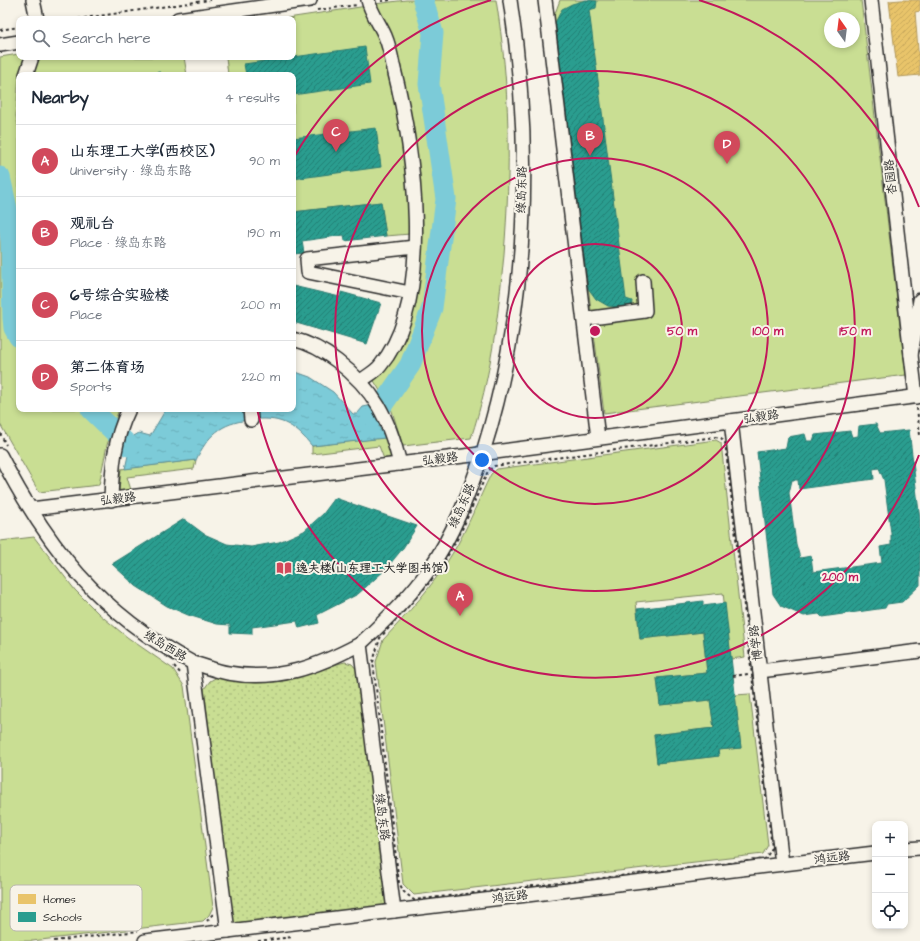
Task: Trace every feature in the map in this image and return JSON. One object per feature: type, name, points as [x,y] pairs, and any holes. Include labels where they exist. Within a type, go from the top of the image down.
[{"type":"street","points":[[33,0],[36,16]]},
{"type":"street","name":"绿岛东路","points":[[394,911],[360,644],[391,615],[428,571],[454,527],[475,477],[506,368],[515,316],[523,185],[522,119],[510,0]]},
{"type":"street","points":[[544,0],[598,438]]},
{"type":"street","name":"杏园路","points":[[871,0],[911,355],[918,403]]},
{"type":"street","points":[[361,381],[380,367],[394,344],[405,317],[410,293],[415,247],[414,194],[401,102],[385,36],[369,2]]},
{"type":"street","points":[[207,16],[313,5]]},
{"type":"street","points":[[0,45],[16,42]]},
{"type":"street","points":[[27,72],[31,60]]},
{"type":"street","points":[[410,293],[308,272],[307,259],[415,247]]},
{"type":"street","points":[[584,319],[645,311],[643,281]]},
{"type":"street","points":[[911,355],[920,300]]},
{"type":"street","points":[[296,340],[313,346],[361,381],[375,398],[385,416],[400,464]]},
{"type":"street","name":"弘毅路","points":[[31,510],[482,454],[731,421],[918,403]]},
{"type":"street","points":[[111,500],[115,450],[120,429],[128,412]]},
{"type":"street","name":"博学路","points":[[731,421],[756,672],[782,864]]},
{"type":"street","name":"绿岛西路","points":[[3,450],[31,510],[58,550],[88,585],[124,619],[158,644],[193,663],[228,931]]},
{"type":"street","points":[[193,663],[235,674],[256,676],[281,674],[308,669],[360,644]]},
{"type":"street","points":[[756,672],[920,651]]},
{"type":"street","points":[[908,849],[920,848]]},
{"type":"street","name":"鸿远路","points":[[143,936],[228,931],[872,853]]},
{"type":"path","points":[[99,16],[210,0]]},
{"type":"path","points":[[313,5],[392,0]]},
{"type":"path","points":[[0,30],[16,28]]},
{"type":"path","points":[[910,411],[918,403]]},
{"type":"path","points":[[918,403],[920,435]]},
{"type":"path","points":[[0,433],[3,450]]},
{"type":"path","points":[[715,437],[721,438],[725,442],[756,672],[772,848],[765,859],[414,900],[404,892],[399,883],[373,662],[376,647],[380,638],[437,574],[459,536],[488,471],[494,466],[715,437]]},
{"type":"path","points":[[172,665],[184,677]]},
{"type":"path","points":[[733,676],[756,672]]},
{"type":"path","points":[[204,924],[211,918],[213,913]]},
{"type":"path","points":[[54,941],[143,936]]},
{"type":"green space","points":[[406,0],[496,0],[501,32],[507,95],[508,190],[504,254],[493,347],[484,393],[471,438],[403,446],[392,411],[373,379],[399,341],[418,207],[375,4]]},
{"type":"green space","points":[[560,0],[861,0],[906,375],[604,413],[554,16]]},
{"type":"green space","points":[[367,6],[387,57],[408,170],[410,234],[386,236],[381,202],[296,212],[296,72],[228,72],[226,60],[296,60],[296,17]]},
{"type":"green space","points":[[16,54],[16,60],[27,60],[22,72],[16,72],[16,412],[118,412],[107,445],[99,485],[39,492],[0,424],[0,57]]},
{"type":"green space","points":[[35,60],[184,60],[186,72],[31,72]]},
{"type":"green space","points":[[389,437],[394,458],[384,459],[379,446],[312,454],[312,446]]},
{"type":"green space","points":[[716,440],[721,443],[745,657],[731,659],[723,593],[636,602],[640,639],[703,632],[707,673],[657,678],[660,705],[710,700],[714,728],[654,735],[657,763],[719,756],[718,750],[741,748],[735,695],[750,694],[768,845],[763,854],[414,895],[403,884],[376,662],[383,640],[411,609],[445,566],[468,524],[491,474],[497,469]]},
{"type":"green space","points":[[196,460],[194,469],[127,477],[131,490],[119,491],[121,469]]},
{"type":"green space","points":[[34,537],[75,590],[99,614],[127,637],[173,669],[184,686],[213,907],[209,915],[203,921],[142,928],[142,885],[10,885],[10,931],[118,931],[32,941],[0,941],[0,541]]},
{"type":"green space","points":[[345,662],[352,664],[358,671],[386,905],[233,924],[204,689],[210,681],[217,677],[255,683],[281,681],[306,675]]},
{"type":"water","points":[[296,372],[310,377],[333,392],[353,414],[357,414],[363,407],[368,406],[385,438],[312,446],[298,432],[285,423],[269,419],[249,420],[231,424],[216,432],[205,444],[196,460],[125,469],[132,437],[139,433],[150,436],[164,412],[296,412]]},
{"type":"building: Homes","points":[[920,0],[920,11],[915,12],[920,75],[898,77],[889,1]]},
{"type":"building: Schools","points":[[586,0],[597,1],[596,8],[589,10],[626,299],[632,301],[631,310],[624,311],[620,307],[608,306],[596,299],[588,288],[555,23],[562,9]]},
{"type":"building: Schools","points":[[365,47],[370,84],[296,95],[296,72],[245,72],[244,64],[272,60],[296,60],[296,57]]},
{"type":"building: Schools","points":[[376,128],[381,167],[296,179],[296,138]]},
{"type":"building: Schools","points":[[381,202],[386,236],[345,241],[344,235],[302,241],[304,253],[296,254],[296,212]]},
{"type":"building: Schools","points":[[296,287],[340,297],[341,292],[381,303],[367,344],[296,323]]},
{"type":"building: Schools","points":[[876,424],[880,433],[909,430],[920,520],[920,585],[902,602],[887,604],[885,608],[822,617],[819,614],[804,616],[781,606],[773,594],[757,452],[786,448],[788,437],[805,434],[807,441],[813,441],[815,435],[850,431],[852,437],[858,436],[859,426]],"holes":[[[879,468],[884,480],[891,533],[891,545],[880,547],[882,563],[813,572],[811,556],[800,558],[796,544],[789,493],[792,480],[798,480],[799,489],[874,479],[873,469]]]},
{"type":"building: Schools","points":[[335,498],[417,526],[403,548],[385,570],[358,594],[317,615],[319,623],[299,628],[297,621],[252,627],[252,634],[230,633],[230,625],[217,624],[188,615],[167,606],[136,586],[112,564],[184,519],[204,534],[227,544],[251,547],[279,542],[304,531],[323,514]]},
{"type":"building: Schools","points":[[703,601],[703,606],[725,603],[741,748],[718,750],[719,756],[657,763],[654,735],[714,728],[710,700],[660,705],[657,678],[707,673],[703,632],[640,639],[637,609]]},
{"type":"waterway","points":[[374,417],[410,365],[432,308],[446,199],[429,84],[433,33],[423,0]]},
{"type":"waterway","points":[[0,177],[8,213],[11,242],[13,318],[16,332]]},
{"type":"waterway","points":[[94,412],[129,446]]},
{"type":"place","name":"6号综合实验楼","points":[[336,152]]},
{"type":"place","name":"观礼台","points":[[590,156]]},
{"type":"place","name":"第二体育场","points":[[727,164]]},
{"type":"place","name":"逸夫楼(山东理工大学图书馆)","points":[[284,568]]},
{"type":"place","name":"山东理工大学(西校区)","points":[[460,616]]}]
